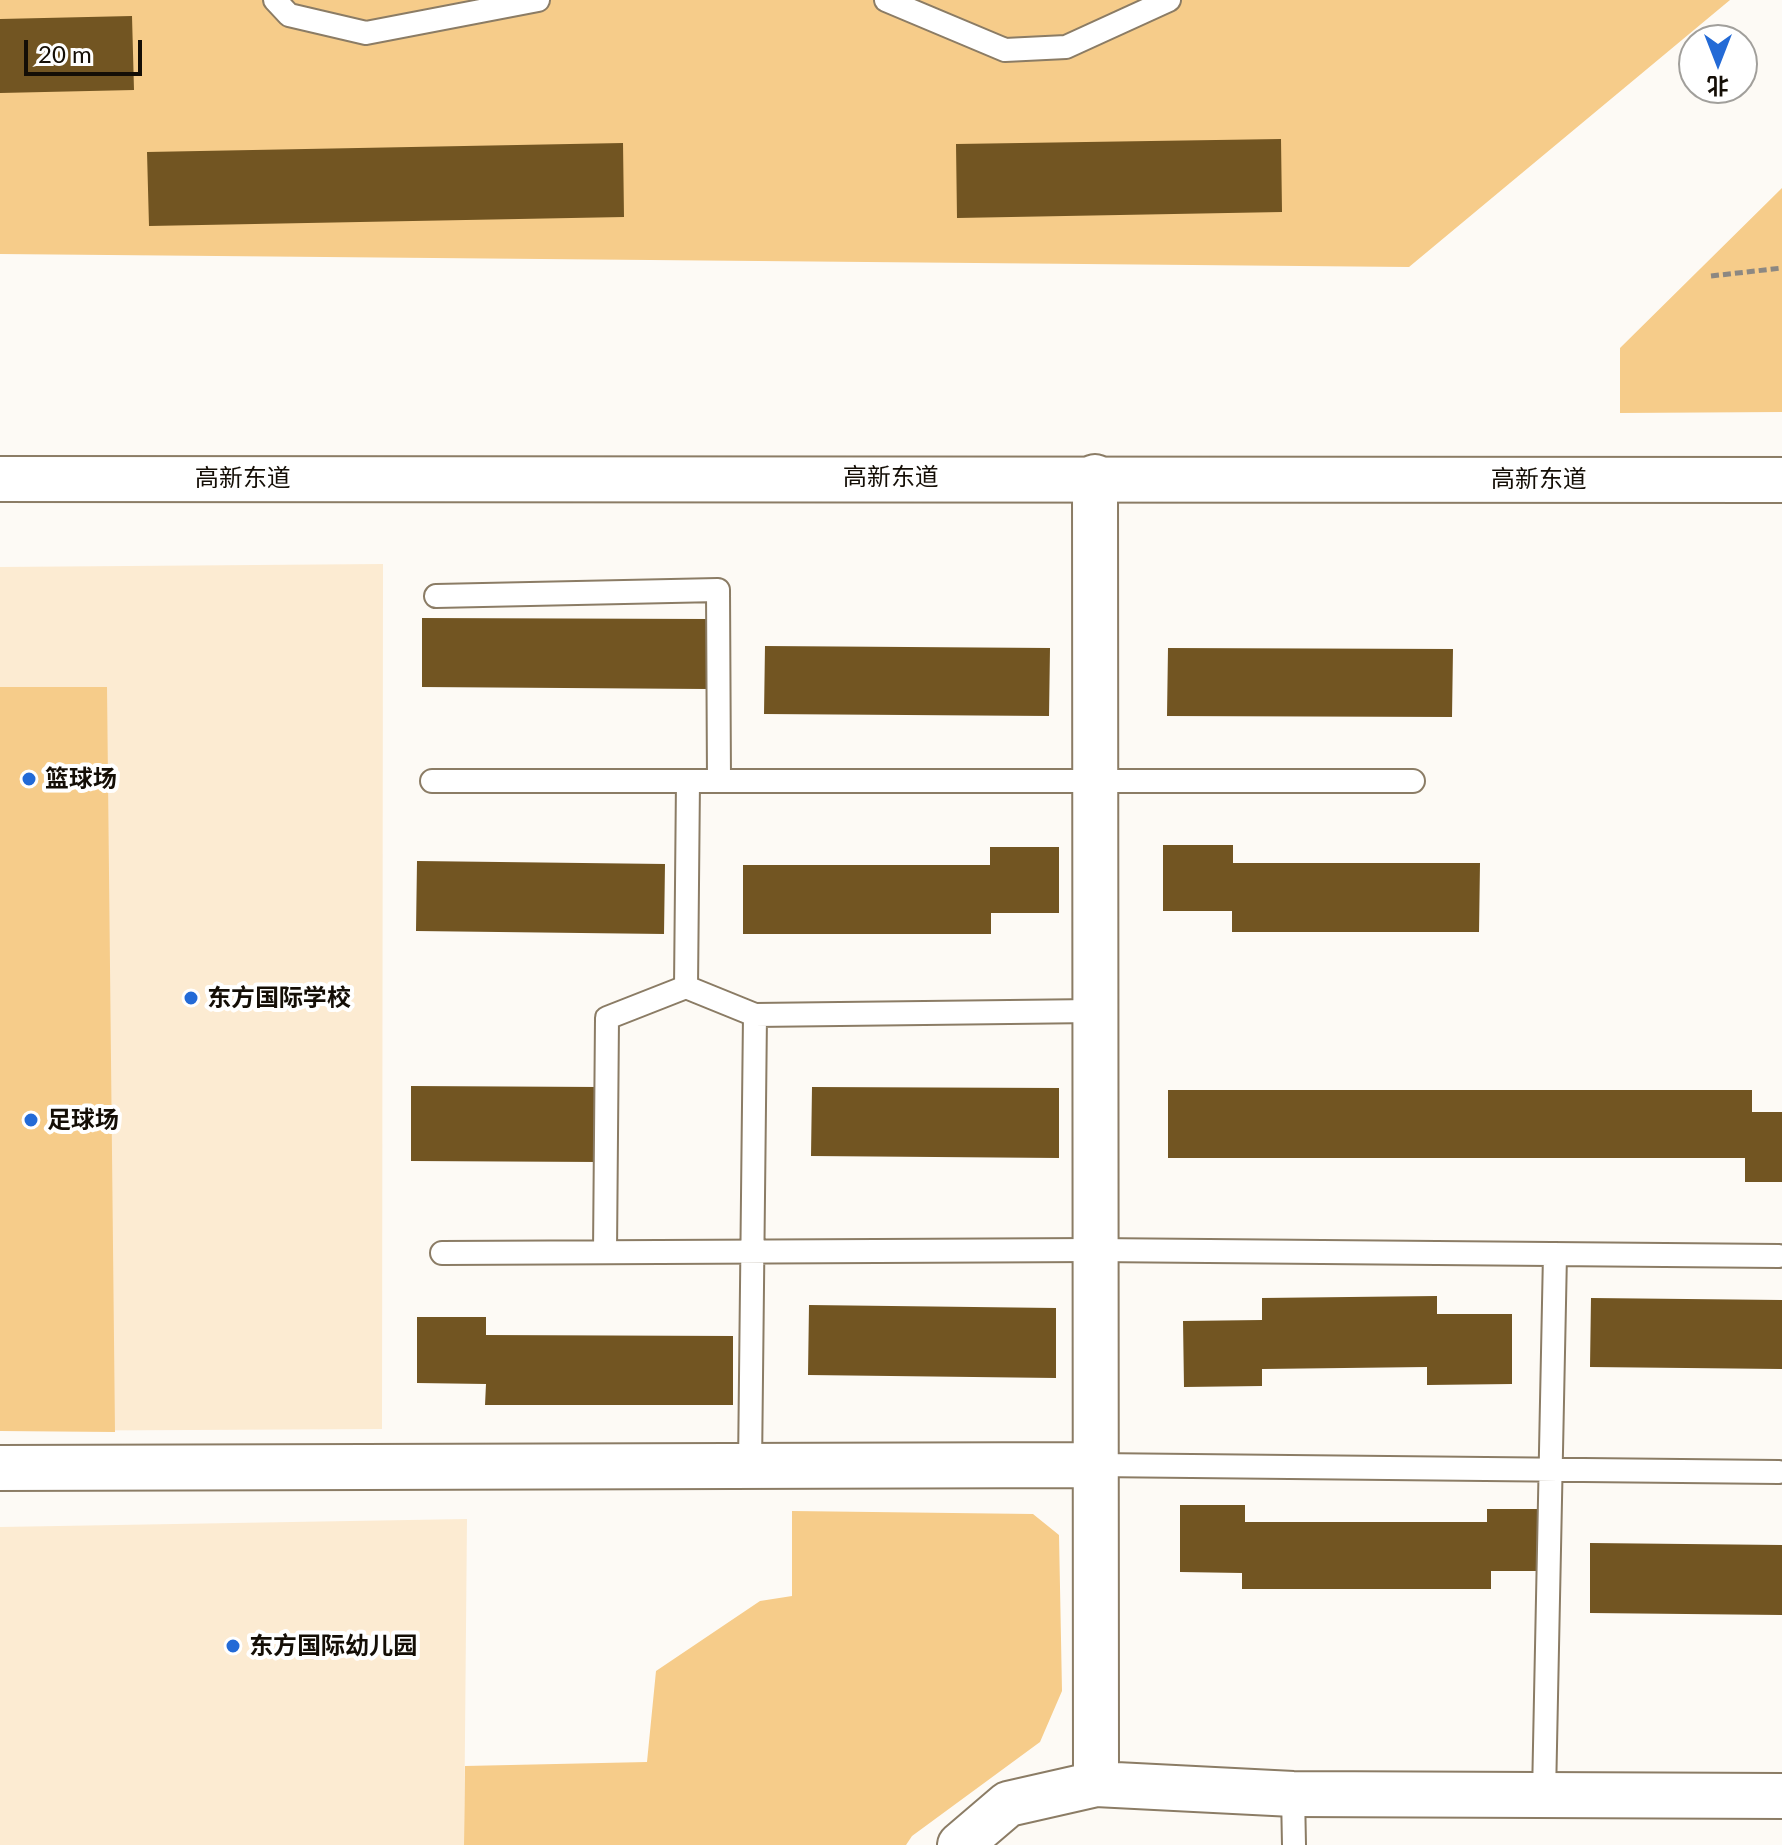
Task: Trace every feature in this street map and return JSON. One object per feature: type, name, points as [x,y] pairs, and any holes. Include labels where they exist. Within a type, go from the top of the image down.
[{"type":"street","name":"高新东道","points":[[0,479],[1095,477],[1782,480]]},
{"type":"street","points":[[1095,477],[1096,1784]]},
{"type":"street","points":[[0,1468],[1094,1465]]},
{"type":"street","points":[[960,1845],[1008,1804],[1096,1784],[1293,1794],[1782,1796]]},
{"type":"lane","points":[[275,0],[289,15],[366,33],[538,0]]},
{"type":"lane","points":[[886,0],[1005,50],[1066,47],[1169,0]]},
{"type":"lane","points":[[436,596],[718,590],[719,781]]},
{"type":"lane","points":[[432,781],[1413,781]]},
{"type":"lane","points":[[686,987],[688,781]]},
{"type":"lane","points":[[605,1252],[607,1018],[686,987],[755,1015],[1094,1011]]},
{"type":"lane","points":[[750,1467],[755,1015]]},
{"type":"lane","points":[[442,1253],[1094,1250],[1779,1256]]},
{"type":"lane","points":[[1544,1795],[1555,1254]]},
{"type":"lane","points":[[1094,1465],[1779,1472]]},
{"type":"lane","points":[[1293,1794],[1294,1845]]},
{"type":"path","points":[[1711,276],[1782,268]]},
{"type":"shaded area","points":[[0,0],[1730,0],[1701,24],[1678,24],[1678,43],[1409,267],[0,254]]},
{"type":"shaded area","points":[[1782,188],[1782,412],[1620,413],[1620,348]]},
{"type":"shaded area","name":"东方国际学校","points":[[383,564],[382,1429],[0,1431],[0,567]]},
{"type":"shaded area","points":[[0,687],[107,687],[115,1432],[0,1431]]},
{"type":"shaded area","points":[[792,1511],[1033,1514],[1059,1535],[1062,1691],[1040,1742],[912,1836],[906,1845],[464,1845],[465,1766],[647,1762],[656,1671],[760,1601],[792,1596]]},
{"type":"shaded area","name":"东方国际幼儿园","points":[[467,1519],[464,1845],[0,1845],[0,1527]]},
{"type":"building","points":[[132,16],[134,90],[0,93],[0,19]]},
{"type":"building","points":[[1281,139],[1282,212],[957,218],[956,144]]},
{"type":"building","points":[[623,143],[624,217],[149,226],[147,152]]},
{"type":"building","points":[[422,618],[707,619],[707,689],[422,687]]},
{"type":"building","points":[[765,646],[1050,648],[1049,716],[764,714]]},
{"type":"building","points":[[1168,648],[1453,649],[1452,717],[1167,716]]},
{"type":"building","points":[[1163,845],[1233,845],[1233,863],[1480,863],[1479,932],[1232,932],[1232,911],[1163,911]]},
{"type":"building","points":[[990,847],[1059,847],[1059,913],[991,913],[991,934],[743,934],[743,865],[990,865]]},
{"type":"building","points":[[417,861],[665,864],[664,934],[416,931]]},
{"type":"building","points":[[411,1086],[599,1087],[599,1162],[411,1161]]},
{"type":"building","points":[[812,1087],[1059,1088],[1059,1158],[811,1156]]},
{"type":"building","points":[[1168,1090],[1752,1090],[1752,1112],[1782,1112],[1782,1182],[1745,1182],[1745,1158],[1168,1158]]},
{"type":"building","points":[[1437,1296],[1437,1314],[1512,1314],[1512,1384],[1427,1385],[1427,1367],[1262,1369],[1262,1386],[1184,1387],[1183,1321],[1262,1320],[1262,1298]]},
{"type":"building","points":[[1591,1298],[1782,1300],[1782,1369],[1590,1367]]},
{"type":"building","points":[[809,1305],[1056,1308],[1056,1378],[808,1375]]},
{"type":"building","points":[[417,1317],[486,1317],[486,1335],[733,1336],[733,1405],[485,1405],[486,1384],[417,1383]]},
{"type":"building","points":[[1180,1505],[1245,1505],[1245,1522],[1487,1522],[1487,1509],[1548,1509],[1548,1571],[1491,1571],[1491,1589],[1242,1589],[1242,1573],[1180,1572]]},
{"type":"building","points":[[1590,1543],[1782,1545],[1782,1615],[1590,1613]]},
{"type":"place","name":"篮球场","points":[[29,779]]},
{"type":"place","name":"东方国际学校","points":[[191,998]]},
{"type":"place","name":"足球场","points":[[31,1120]]},
{"type":"place","name":"东方国际幼儿园","points":[[233,1646]]}]
